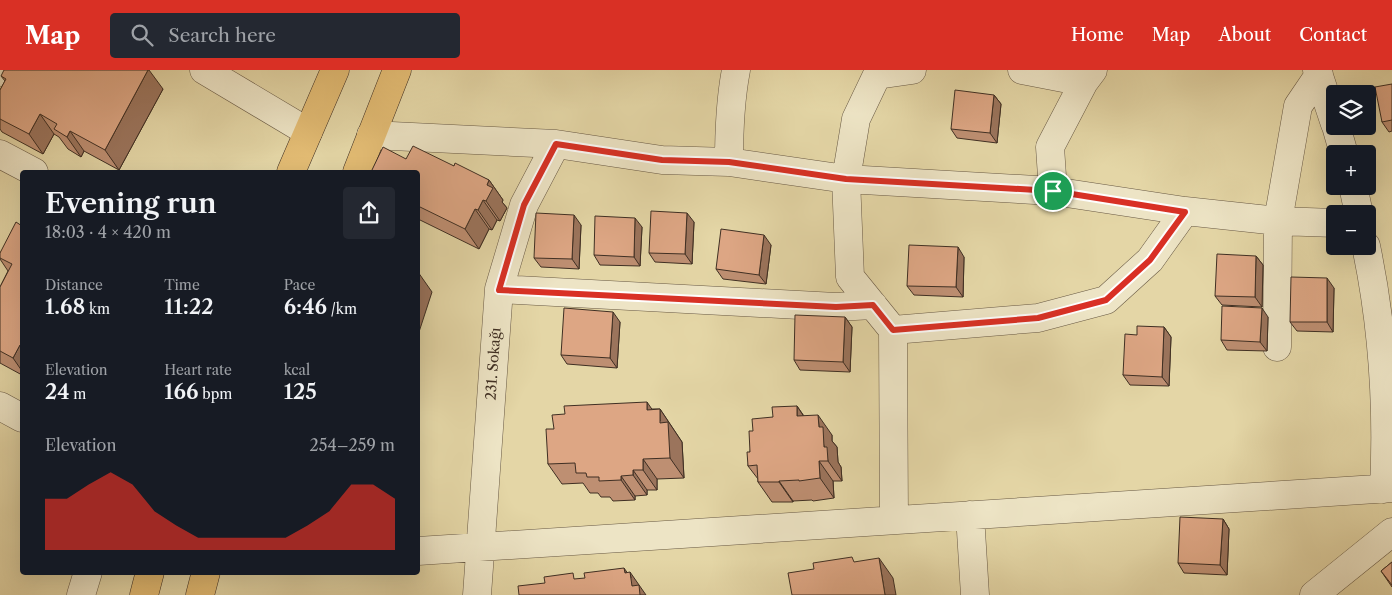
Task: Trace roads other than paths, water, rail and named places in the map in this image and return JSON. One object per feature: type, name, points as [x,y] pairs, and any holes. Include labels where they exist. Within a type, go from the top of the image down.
[{"type":"main road","points":[[292,170],[335,70]]},
{"type":"main road","points":[[358,170],[397,70]]},
{"type":"main road","points":[[144,595],[149,575]]},
{"type":"main road","points":[[200,595],[205,575]]},
{"type":"street","points":[[204,70],[308,132]]},
{"type":"street","points":[[729,162],[729,127],[736,70]]},
{"type":"street","points":[[894,520],[893,330],[850,277],[846,179],[856,119],[877,75],[912,70]]},
{"type":"street","points":[[1022,70],[1089,76],[1050,146],[1053,191]]},
{"type":"street","points":[[1318,72],[1326,97]]},
{"type":"street","points":[[1277,347],[1278,221],[1298,106],[1318,72]]},
{"type":"street","points":[[371,135],[556,144],[662,160],[729,162],[846,179],[1053,191],[1185,212],[1278,221],[1326,223]]},
{"type":"street","name":"231. Sokağı","points":[[477,595],[499,290],[524,205],[556,144]]},
{"type":"street","points":[[0,154],[30,170]]},
{"type":"street","points":[[893,330],[1038,318],[1106,300],[1150,260],[1185,212]]},
{"type":"street","points":[[420,551],[1388,488],[1383,354],[1367,255]]},
{"type":"street","points":[[499,290],[836,307],[873,305]]},
{"type":"street","points":[[0,406],[20,417]]},
{"type":"street","points":[[970,515],[975,595]]},
{"type":"street","points":[[1330,591],[1392,532]]},
{"type":"street","points":[[80,595],[87,575]]}]
